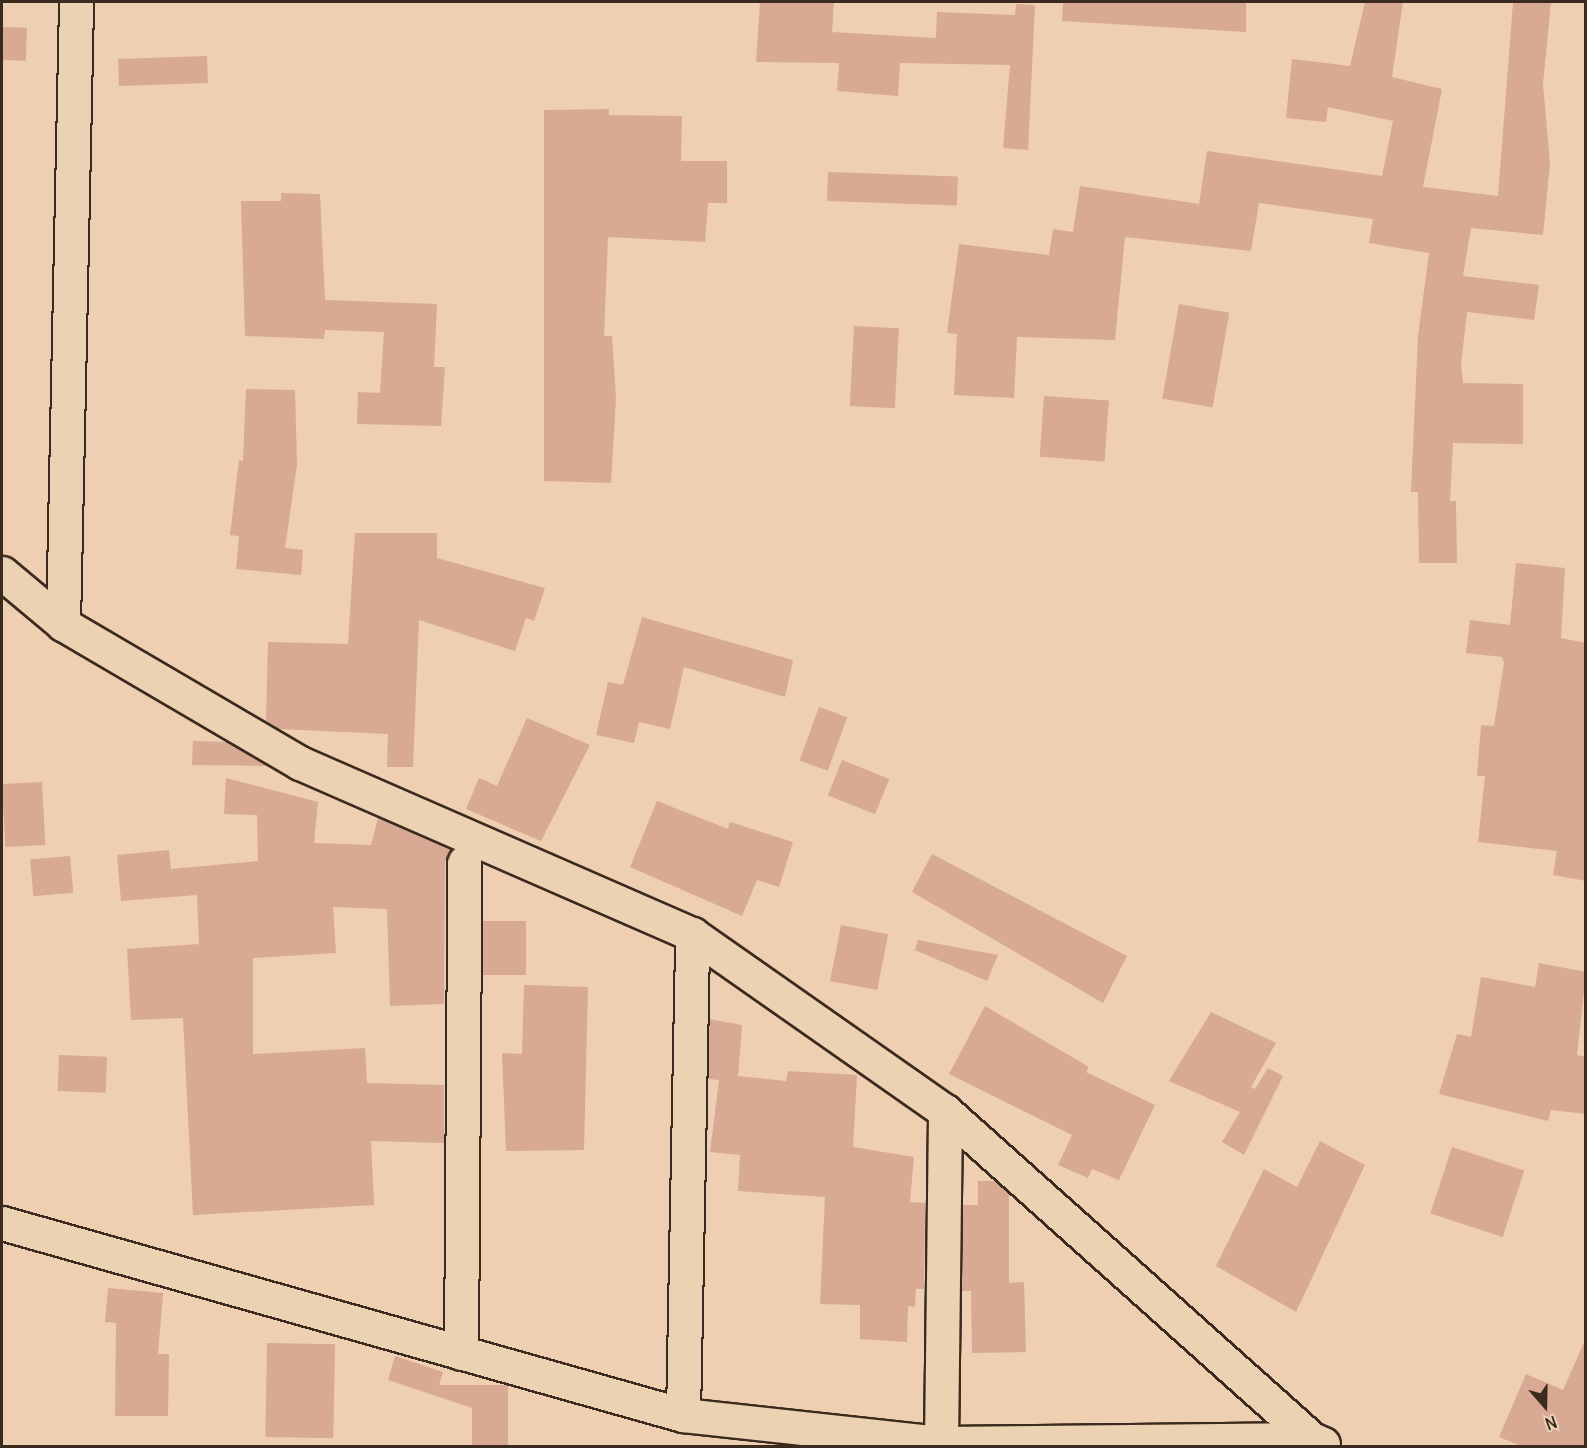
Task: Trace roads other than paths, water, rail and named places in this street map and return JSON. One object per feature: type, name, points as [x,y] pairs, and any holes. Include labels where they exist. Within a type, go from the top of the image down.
[{"type":"street","points":[[63,624],[76,2]]},
{"type":"street","points":[[2,573],[63,624],[300,763],[692,934],[945,1111],[1321,1443]]},
{"type":"street","points":[[461,1353],[464,862]]},
{"type":"street","points":[[684,1415],[692,934]]},
{"type":"street","points":[[941,1443],[945,1111]]},
{"type":"street","points":[[2,1223],[684,1415],[941,1443],[1321,1443]]}]
